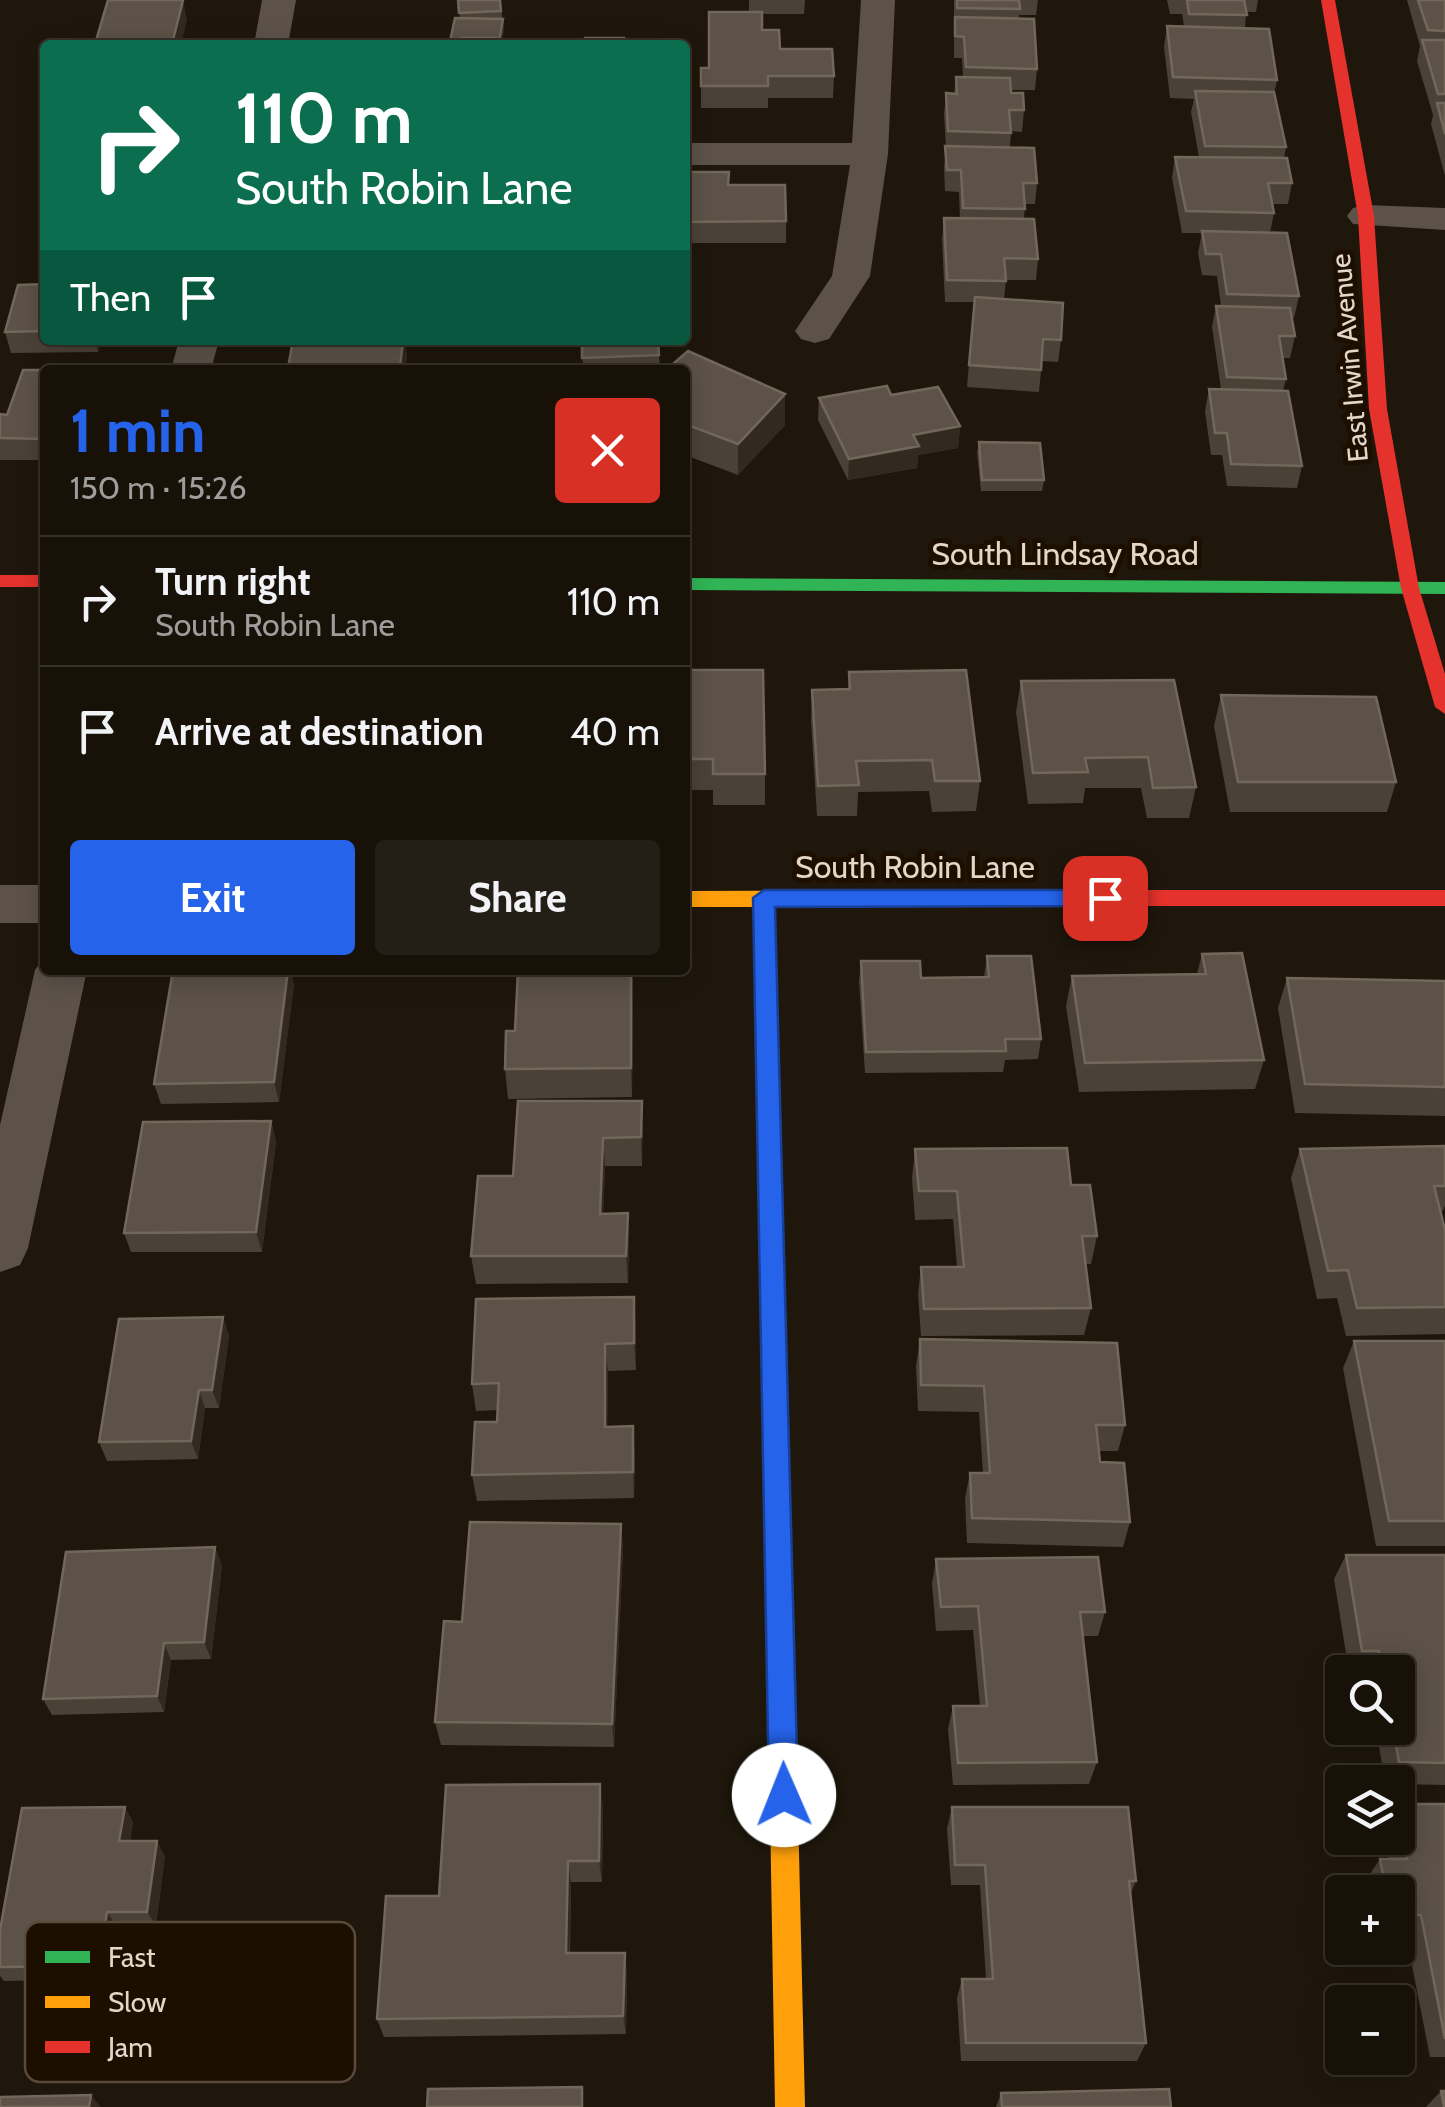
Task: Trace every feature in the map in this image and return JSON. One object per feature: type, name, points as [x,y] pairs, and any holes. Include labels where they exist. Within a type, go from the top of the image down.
[{"type":"street","points":[[272,40],[278,0]]},
{"type":"street","points":[[816,331],[851,276],[870,154],[878,0]]},
{"type":"street","name":"East Irwin Avenue","points":[[1328,0],[1366,216],[1378,410],[1410,588],[1445,707]]},
{"type":"street","points":[[690,154],[870,154]]},
{"type":"street","points":[[1366,216],[1445,219]]},
{"type":"street","points":[[0,581],[40,581]]},
{"type":"street","name":"South Lindsay Road","points":[[690,584],[1445,588]]},
{"type":"street","points":[[764,898],[790,2107]]},
{"type":"street","name":"South Robin Lane","points":[[690,899],[1445,898]]},
{"type":"street","points":[[0,904],[40,904]]},
{"type":"street","points":[[0,1248],[59,975]]},
{"type":"building","points":[[108,0],[183,0],[173,40],[96,40]]},
{"type":"building","points":[[458,0],[500,0],[501,11],[459,13]]},
{"type":"building","points":[[957,0],[1019,0],[1020,9],[957,8]]},
{"type":"building","points":[[1187,0],[1244,0],[1247,15],[1189,14]]},
{"type":"building","points":[[1418,0],[1445,0],[1445,31],[1428,30]]},
{"type":"building","points":[[709,12],[762,12],[762,30],[779,30],[780,49],[832,49],[834,76],[768,76],[768,86],[701,86],[701,68],[709,68]]},
{"type":"building","points":[[955,17],[1034,19],[1037,69],[966,67],[964,37],[955,36]]},
{"type":"building","points":[[455,18],[503,19],[499,40],[450,40]]},
{"type":"building","points":[[1167,26],[1269,29],[1277,80],[1173,77]]},
{"type":"building","points":[[461,38],[496,38],[496,40]]},
{"type":"building","points":[[585,38],[624,38],[624,40]]},
{"type":"building","points":[[1422,40],[1445,40],[1445,94],[1438,94]]},
{"type":"building","points":[[956,77],[1010,78],[1011,93],[1023,93],[1024,110],[1009,110],[1011,133],[948,131],[946,93],[957,94]]},
{"type":"building","points":[[1195,91],[1274,92],[1286,147],[1205,146]]},
{"type":"building","points":[[1437,103],[1445,103],[1445,134]]},
{"type":"building","points":[[945,146],[1034,148],[1037,183],[1023,183],[1025,209],[963,208],[961,170],[947,170]]},
{"type":"building","points":[[1175,157],[1287,158],[1292,183],[1268,183],[1274,213],[1186,211]]},
{"type":"building","points":[[690,172],[729,172],[728,185],[785,185],[786,221],[690,222]]},
{"type":"building","points":[[944,218],[1034,219],[1038,259],[1004,258],[1006,281],[947,280]]},
{"type":"building","points":[[1202,231],[1287,233],[1299,296],[1227,294],[1221,254],[1206,254]]},
{"type":"building","points":[[40,284],[40,331],[5,332],[18,285]]},
{"type":"building","points":[[975,297],[1063,303],[1061,340],[1043,339],[1041,370],[969,365]]},
{"type":"building","points":[[1216,306],[1290,308],[1295,336],[1279,336],[1286,379],[1227,377]]},
{"type":"building","points":[[292,345],[402,345],[400,365],[289,365]]},
{"type":"building","points":[[582,345],[658,345],[659,355],[582,358]]},
{"type":"building","points":[[688,351],[785,394],[738,444],[690,426],[690,365],[672,365]]},
{"type":"building","points":[[23,370],[40,370],[40,439],[0,438],[0,414],[7,415]]},
{"type":"building","points":[[887,386],[891,395],[938,387],[960,426],[913,435],[919,446],[849,459],[819,398]]},
{"type":"building","points":[[1209,389],[1288,391],[1302,466],[1231,464],[1227,433],[1215,433]]},
{"type":"building","points":[[979,442],[1040,443],[1044,480],[982,480]]},
{"type":"building","points":[[690,670],[763,670],[765,774],[713,774],[713,759],[690,759]]},
{"type":"building","points":[[966,670],[980,781],[935,781],[932,760],[856,761],[859,785],[818,786],[812,690],[850,689],[849,672]]},
{"type":"building","points":[[1174,680],[1196,787],[1153,788],[1148,757],[1085,758],[1088,772],[1033,773],[1021,681]]},
{"type":"building","points":[[1221,695],[1376,697],[1396,782],[1238,782]]},
{"type":"building","points":[[1242,953],[1264,1060],[1085,1063],[1072,976],[1206,974],[1202,954]]},
{"type":"building","points":[[987,956],[1031,956],[1041,1039],[1005,1039],[1006,1051],[866,1052],[861,961],[920,961],[921,978],[989,977]]},
{"type":"building","points":[[172,975],[287,975],[274,1082],[154,1084]]},
{"type":"building","points":[[518,975],[631,975],[631,1068],[505,1069],[506,1031],[515,1031]]},
{"type":"building","points":[[1287,978],[1445,981],[1445,1087],[1305,1084]]},
{"type":"building","points":[[518,1101],[642,1101],[641,1137],[603,1138],[600,1214],[628,1213],[626,1256],[471,1256],[478,1176],[513,1176]]},
{"type":"building","points":[[271,1121],[256,1232],[124,1233],[143,1122]]},
{"type":"building","points":[[1444,1146],[1445,1186],[1434,1186],[1445,1230],[1445,1307],[1357,1308],[1348,1270],[1328,1271],[1300,1149]]},
{"type":"building","points":[[1067,1148],[1071,1185],[1090,1185],[1097,1236],[1082,1236],[1091,1308],[924,1309],[921,1267],[964,1267],[957,1191],[919,1191],[915,1149]]},
{"type":"building","points":[[634,1297],[634,1343],[605,1344],[605,1427],[633,1426],[633,1472],[472,1475],[475,1422],[497,1422],[499,1383],[472,1384],[476,1299]]},
{"type":"building","points":[[223,1317],[212,1390],[199,1390],[191,1441],[99,1442],[119,1319]]},
{"type":"building","points":[[920,1339],[1117,1343],[1125,1425],[1096,1425],[1100,1462],[1124,1463],[1130,1522],[972,1518],[970,1473],[990,1473],[984,1386],[921,1385]]},
{"type":"building","points":[[1354,1341],[1445,1341],[1445,1521],[1389,1521]]},
{"type":"building","points":[[470,1522],[621,1524],[612,1724],[435,1722],[444,1621],[462,1622]]},
{"type":"building","points":[[215,1547],[204,1642],[164,1643],[157,1696],[43,1699],[66,1552]]},
{"type":"building","points":[[1346,1555],[1445,1555],[1445,1763],[1399,1762],[1396,1745],[1415,1745],[1415,1655],[1362,1651]]},
{"type":"building","points":[[1098,1557],[1105,1612],[1080,1612],[1097,1762],[958,1763],[953,1706],[987,1706],[978,1606],[941,1607],[936,1559]]},
{"type":"building","points":[[600,1784],[599,1861],[568,1861],[566,1953],[625,1953],[623,2016],[377,2019],[386,1896],[439,1896],[446,1785]]},
{"type":"building","points":[[1415,1804],[1445,1804],[1445,2039],[1421,1915],[1415,1915],[1415,1875],[1383,1875],[1380,1859],[1407,1859],[1406,1855],[1415,1855]]},
{"type":"building","points":[[125,1807],[119,1841],[157,1841],[147,1912],[107,1912],[106,1922],[25,1922],[25,1967],[0,1967],[0,1930],[22,1808]]},
{"type":"building","points":[[952,1807],[1128,1807],[1136,1881],[1129,1881],[1146,2043],[966,2043],[962,1979],[993,1979],[985,1865],[955,1865]]},
{"type":"building","points":[[582,2087],[582,2107],[427,2107],[428,2089]]},
{"type":"building","points":[[1169,2089],[1171,2107],[1002,2107],[1001,2093]]},
{"type":"building","points":[[91,2095],[89,2107],[0,2107],[0,2097]]},
{"type":"traffic: fast","points":[[690,584],[1445,588]]},
{"type":"traffic: fast","points":[[773,1304],[784,1810]]},
{"type":"traffic: slow","points":[[690,899],[1128,898]]},
{"type":"traffic: slow","points":[[764,899],[773,1304]]},
{"type":"traffic: slow","points":[[784,1810],[790,2107]]},
{"type":"traffic: jam","points":[[1328,0],[1366,216],[1378,409],[1410,588],[1445,707]]},
{"type":"traffic: jam","points":[[0,581],[40,581]]},
{"type":"traffic: jam","points":[[1128,898],[1445,898]]},
{"type":"route","points":[[784,1795],[764,898],[1105,898]]}]
